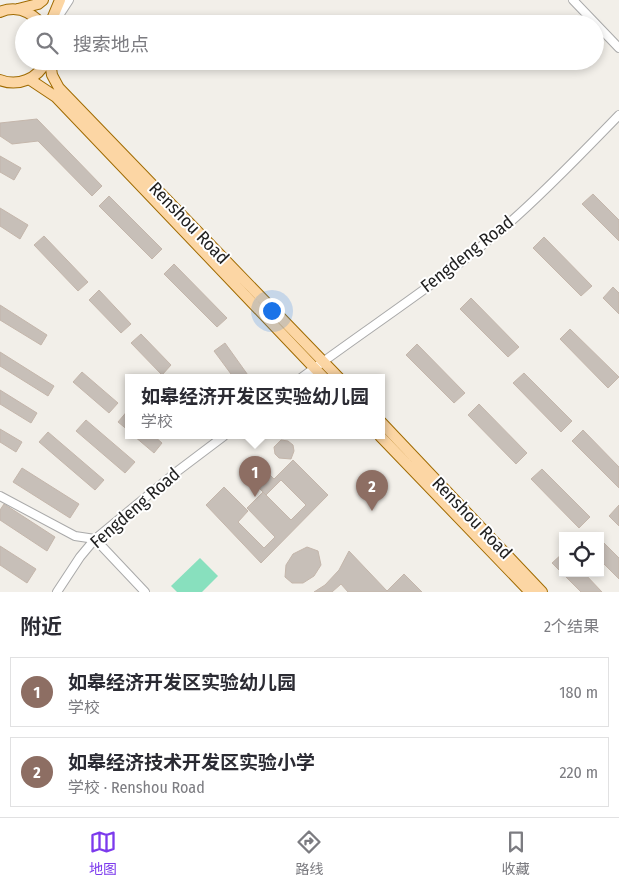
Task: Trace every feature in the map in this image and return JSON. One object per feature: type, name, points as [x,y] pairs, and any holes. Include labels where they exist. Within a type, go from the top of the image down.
[{"type":"main road","points":[[18,10],[38,4],[43,0]]},
{"type":"main road","points":[[55,15],[60,0]]},
{"type":"main road","points":[[1,10],[18,10],[32,15]]},
{"type":"main road","points":[[0,89],[29,79],[40,70]]},
{"type":"main road","name":"Renshou Road","points":[[51,70],[59,88],[335,374]]},
{"type":"main road","name":"Renshou Road","points":[[29,79],[56,97],[320,374]]},
{"type":"main road","points":[[0,80],[17,82]]},
{"type":"main road","name":"Renshou Road","points":[[385,426],[542,592]]},
{"type":"main road","name":"Renshou Road","points":[[383,439],[530,592]]},
{"type":"street","points":[[18,10],[32,0]]},
{"type":"street","points":[[58,15],[69,0]]},
{"type":"street","points":[[573,0],[587,15]]},
{"type":"street","points":[[604,32],[619,48]]},
{"type":"street","name":"Fengdeng Road","points":[[306,374],[435,280],[507,224],[537,197],[619,115]]},
{"type":"street","name":"Fengdeng Road","points":[[57,592],[80,557],[95,539],[175,473],[220,439]]},
{"type":"street","points":[[0,496],[75,536],[95,539],[145,592]]},
{"type":"green space","points":[[200,558],[218,576],[202,592],[177,592],[171,586]]},
{"type":"building","points":[[37,119],[102,186],[92,196],[38,141],[12,144],[0,136],[0,123]]},
{"type":"building","points":[[0,156],[21,168],[14,180],[0,172]]},
{"type":"building","points":[[593,194],[619,220],[619,241],[582,204]]},
{"type":"building","points":[[109,196],[162,249],[152,259],[99,206]]},
{"type":"building","points":[[0,208],[28,225],[20,239],[0,226]]},
{"type":"building","points":[[44,236],[88,282],[78,291],[34,245]]},
{"type":"building","points":[[544,237],[592,286],[581,296],[533,248]]},
{"type":"building","points":[[174,264],[227,318],[217,327],[164,274]]},
{"type":"building","points":[[613,287],[619,293],[619,314],[603,298]]},
{"type":"building","points":[[99,290],[131,324],[121,333],[89,300]]},
{"type":"building","points":[[471,298],[519,347],[508,357],[460,309]]},
{"type":"building","points":[[0,305],[47,335],[41,345],[0,320]]},
{"type":"building","points":[[570,329],[619,377],[608,388],[560,339]]},
{"type":"building","points":[[141,334],[171,365],[161,374],[131,343]]},
{"type":"building","points":[[225,343],[247,374],[231,374],[214,351]]},
{"type":"building","points":[[417,344],[465,393],[454,403],[406,355]]},
{"type":"building","points":[[0,352],[54,386],[48,396],[0,366]]},
{"type":"building","points":[[82,372],[118,403],[109,413],[73,382]]},
{"type":"building","points":[[524,373],[572,421],[561,432],[513,383]]},
{"type":"building","points":[[0,390],[37,413],[31,423],[0,404]]},
{"type":"building","points":[[479,404],[527,453],[516,464],[468,415]]},
{"type":"building","points":[[125,414],[125,428],[118,422]]},
{"type":"building","points":[[86,420],[135,462],[125,473],[76,431]]},
{"type":"building","points":[[0,429],[22,442],[16,452],[0,442]]},
{"type":"building","points":[[583,430],[619,467],[619,488],[572,441]]},
{"type":"building","points":[[48,432],[104,480],[95,490],[39,442]]},
{"type":"building","points":[[138,439],[157,439],[162,443],[154,453]]},
{"type":"building","points":[[281,440],[288,441],[293,445],[294,451],[291,459],[279,458],[275,454],[274,447]]},
{"type":"building","points":[[253,458],[274,479],[293,460],[328,495],[261,563],[206,505],[224,487],[248,511],[238,522],[264,548],[275,537],[247,508],[263,492],[241,470]],"holes":[[[281,480],[306,505],[291,520],[266,495]]]},
{"type":"building","points":[[22,468],[79,504],[70,518],[13,482]]},
{"type":"building","points":[[542,469],[590,517],[579,528],[531,479]]},
{"type":"building","points":[[4,504],[55,537],[47,551],[0,520],[0,510]]},
{"type":"building","points":[[619,505],[619,526],[609,516]]},
{"type":"building","points":[[604,543],[619,558],[619,579],[604,564]]},
{"type":"building","points":[[0,546],[36,569],[27,583],[0,565]]},
{"type":"building","points":[[307,547],[318,551],[321,565],[314,576],[303,583],[292,583],[285,577],[286,565],[293,554]]},
{"type":"building","points":[[349,551],[387,591],[404,574],[422,592],[348,592],[341,584],[332,592],[314,592],[325,585],[339,570]]},
{"type":"building","points":[[559,557],[559,570],[552,563]]},
{"type":"building","points":[[566,577],[588,577],[602,592],[581,592]]},
{"type":"place","name":"如皋经济开发区实验幼儿园","points":[[255,497]]},
{"type":"place","name":"如皋经济技术开发区实验小学","points":[[372,511]]}]
